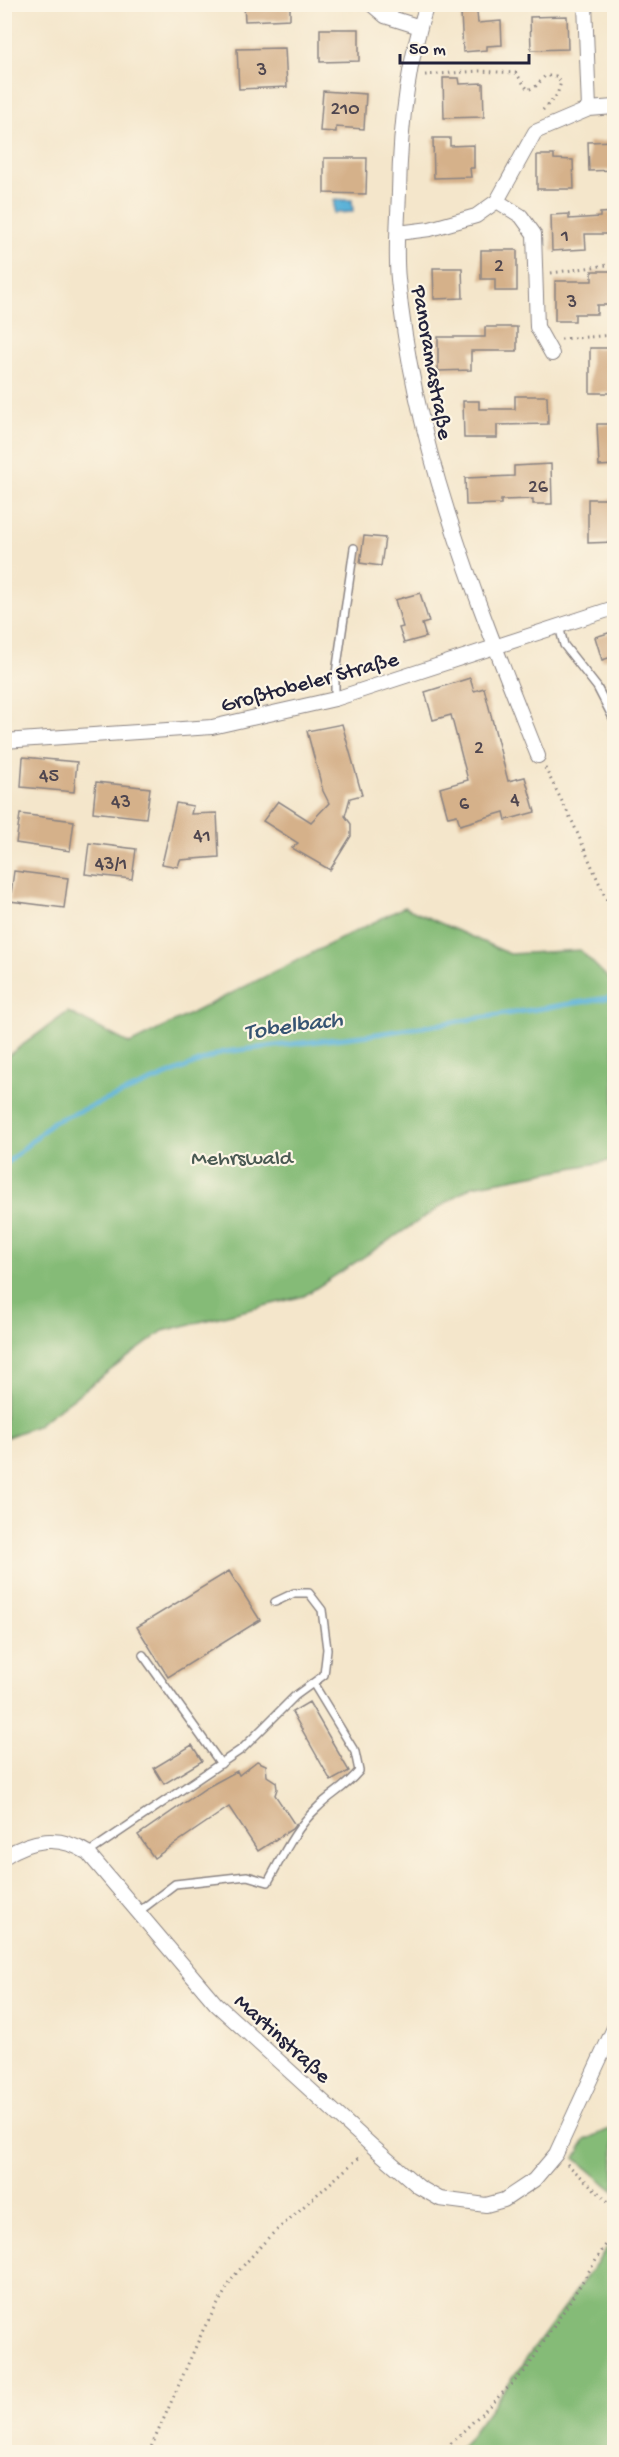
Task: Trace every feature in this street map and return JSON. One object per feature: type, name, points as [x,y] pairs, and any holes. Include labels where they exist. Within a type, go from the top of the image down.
[{"type":"street","points":[[371,4],[385,16],[420,27]]},
{"type":"street","name":"Panoramastraße","points":[[427,4],[420,27],[399,139],[397,276],[404,338],[424,433],[458,546],[538,756]]},
{"type":"street","points":[[585,4],[589,109]]},
{"type":"street","points":[[398,233],[430,229],[476,216],[497,201],[535,132],[589,109],[615,107]]},
{"type":"street","points":[[497,201],[521,216],[534,234],[537,327],[552,354]]},
{"type":"street","name":"Großtobeler Straße","points":[[4,741],[212,727],[335,699],[615,608]]},
{"type":"street","name":"Martinstraße","points":[[4,1857],[18,1848],[52,1839],[65,1841],[88,1853],[216,2004],[419,2187],[440,2199],[486,2205],[517,2193],[534,2180],[556,2154],[615,2028]]},
{"type":"lane","points":[[335,699],[335,680],[354,548]]},
{"type":"lane","points":[[560,626],[564,645],[597,687],[615,720]]},
{"type":"lane","points":[[88,1853],[242,1749],[295,1696],[324,1675],[327,1649],[322,1610],[309,1593],[294,1593],[275,1602]]},
{"type":"lane","points":[[142,1655],[221,1764]]},
{"type":"lane","points":[[137,1913],[175,1884],[247,1876],[268,1881],[287,1848],[316,1808],[347,1786],[359,1771],[355,1752],[313,1683]]},
{"type":"path","points":[[410,76],[479,71],[516,73],[528,90],[536,86],[545,76],[556,76],[561,82],[557,95],[536,116],[531,139]]},
{"type":"path","points":[[535,275],[615,264]]},
{"type":"path","points":[[544,341],[615,335]]},
{"type":"path","points":[[538,756],[573,823],[615,916]]},
{"type":"path","points":[[149,2452],[204,2328],[234,2276],[270,2237],[372,2146]]},
{"type":"path","points":[[556,2154],[615,2207]]},
{"type":"path","points":[[442,2452],[526,2370],[615,2232]]},
{"type":"green space","name":"Mehrswald","points":[[404,907],[510,954],[580,950],[614,984],[614,1160],[472,1186],[304,1296],[163,1331],[36,1426],[5,1438],[5,1058],[68,1012],[130,1044]]},
{"type":"green space","points":[[614,2127],[614,2191],[575,2158],[585,2140]]},
{"type":"green space","points":[[614,2239],[614,2452],[455,2452],[467,2440]]},
{"type":"water","points":[[334,200],[352,200],[353,212],[334,213]]},
{"type":"building","points":[[244,4],[290,4],[290,19],[245,21]]},
{"type":"building","points":[[477,12],[478,23],[501,21],[502,45],[487,46],[487,50],[463,52],[461,13]]},
{"type":"building","points":[[567,16],[568,49],[531,50],[530,17]]},
{"type":"building","points":[[320,29],[359,29],[359,61],[320,62]]},
{"type":"building","points":[[285,48],[287,87],[239,89],[237,49]]},
{"type":"building","points":[[443,78],[459,78],[460,84],[483,83],[484,117],[444,118]]},
{"type":"building","points":[[323,91],[366,94],[364,129],[336,127],[336,132],[320,131]]},
{"type":"building","points":[[433,138],[450,138],[450,146],[474,145],[474,168],[470,168],[471,177],[434,178]]},
{"type":"building","points":[[615,141],[615,170],[589,171],[588,142]]},
{"type":"building","points":[[537,155],[554,155],[554,159],[573,160],[574,189],[537,189]]},
{"type":"building","points":[[324,158],[367,158],[366,194],[324,193]]},
{"type":"building","points":[[615,212],[615,234],[585,234],[586,249],[552,251],[551,215],[569,214],[569,219],[600,217],[600,213]]},
{"type":"building","points":[[481,250],[517,250],[517,291],[495,291],[495,279],[481,279]]},
{"type":"building","points":[[433,268],[462,268],[463,298],[434,299]]},
{"type":"building","points":[[592,271],[615,271],[615,305],[597,305],[597,314],[575,314],[575,321],[555,321],[555,281],[592,281]]},
{"type":"building","points":[[485,327],[517,327],[517,351],[471,351],[471,370],[438,371],[438,337],[485,337]]},
{"type":"building","points":[[590,348],[615,348],[615,393],[590,393]]},
{"type":"building","points":[[515,396],[547,396],[548,424],[497,425],[497,438],[464,438],[463,401],[479,401],[479,409],[515,409]]},
{"type":"building","points":[[597,424],[615,424],[615,465],[599,466]]},
{"type":"building","points":[[551,464],[552,504],[533,504],[533,499],[501,500],[501,504],[466,505],[465,478],[514,476],[514,466]]},
{"type":"building","points":[[588,499],[615,499],[615,542],[588,543]]},
{"type":"building","points":[[364,536],[385,538],[381,566],[360,563]]},
{"type":"building","points":[[420,593],[429,622],[422,624],[426,637],[404,643],[399,628],[403,627],[395,600]]},
{"type":"building","points":[[615,631],[615,656],[602,660],[595,637]]},
{"type":"building","points":[[470,678],[474,691],[484,688],[508,781],[525,777],[535,812],[506,820],[504,812],[460,825],[457,815],[448,817],[440,788],[468,780],[451,715],[433,720],[425,692]]},
{"type":"building","points":[[342,724],[362,795],[350,798],[345,816],[351,824],[351,836],[330,870],[292,848],[298,843],[263,821],[278,801],[311,822],[329,803],[323,791],[307,731]]},
{"type":"building","points":[[23,757],[77,762],[74,792],[21,787]]},
{"type":"building","points":[[96,782],[150,788],[146,818],[93,812]]},
{"type":"building","points":[[176,803],[193,806],[191,814],[217,813],[219,857],[180,860],[178,867],[162,864]]},
{"type":"building","points":[[20,814],[74,821],[70,851],[16,843]]},
{"type":"building","points":[[89,843],[136,849],[132,879],[85,874]]},
{"type":"building","points":[[14,871],[68,878],[64,908],[10,901]]},
{"type":"building","points":[[229,1571],[260,1620],[168,1677],[137,1627]]},
{"type":"building","points":[[309,1702],[349,1771],[331,1781],[292,1712]]},
{"type":"building","points":[[192,1745],[202,1761],[164,1784],[154,1768]]},
{"type":"building","points":[[257,1761],[266,1765],[267,1776],[276,1782],[275,1795],[295,1825],[292,1829],[258,1851],[229,1807],[154,1858],[138,1835],[206,1788],[237,1771],[239,1775]]},
{"type":"waterway","name":"Tobelbach","points":[[4,1166],[53,1122],[223,1052],[370,1035],[614,997]]}]
